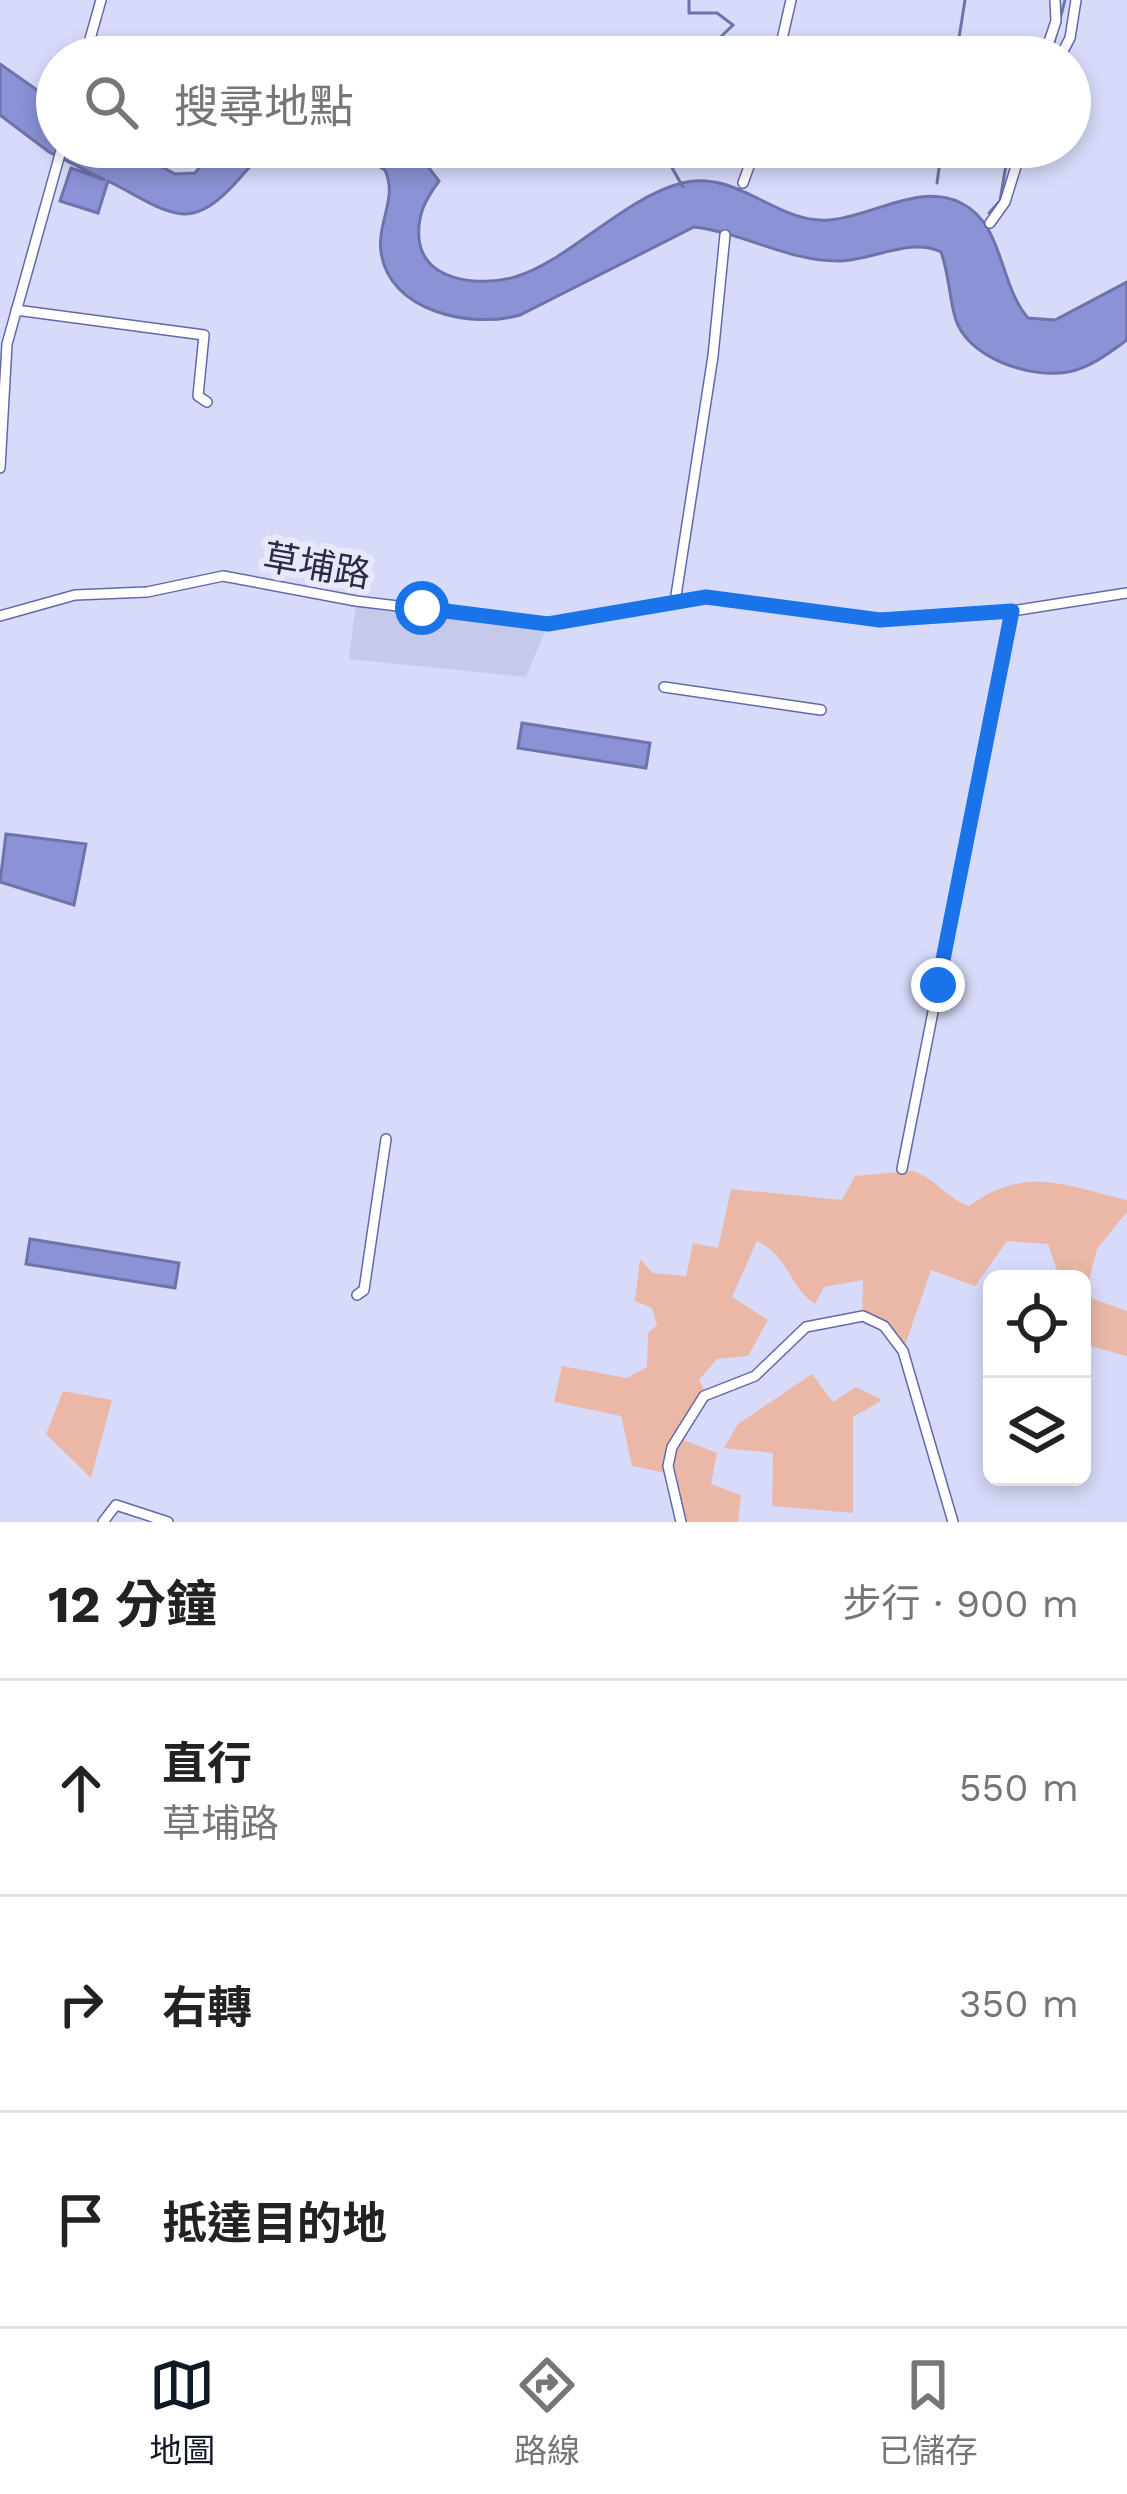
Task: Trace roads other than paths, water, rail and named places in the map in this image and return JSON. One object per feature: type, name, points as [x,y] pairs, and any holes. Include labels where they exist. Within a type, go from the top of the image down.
[{"type":"street","points":[[91,36],[100,0]]},
{"type":"street","points":[[783,36],[791,0]]},
{"type":"street","points":[[1051,36],[1055,0]]},
{"type":"street","points":[[1069,36],[1076,0]]},
{"type":"street","points":[[0,468],[1,390],[16,310],[56,168]]},
{"type":"street","points":[[743,183],[748,168]]},
{"type":"street","points":[[990,223],[1005,202],[1016,168]]},
{"type":"street","points":[[675,602],[725,235]]},
{"type":"street","points":[[16,310],[204,334],[198,396],[207,402]]},
{"type":"street","name":"草埔路","points":[[0,616],[75,595],[147,592],[224,576],[356,601],[533,624],[706,597],[880,620],[1012,611],[1127,593]]},
{"type":"street","points":[[902,1169],[1012,611]]},
{"type":"street","points":[[664,687],[821,710]]},
{"type":"street","points":[[357,1295],[364,1290],[386,1139]]},
{"type":"street","points":[[681,1522],[668,1466],[672,1447],[704,1396],[754,1376],[806,1327],[863,1316],[884,1326],[903,1351],[953,1522]]},
{"type":"street","points":[[104,1522],[116,1505],[168,1522]]},
{"type":"water","points":[[0,64],[36,89],[36,142],[0,115]]},
{"type":"water","points":[[71,168],[105,180],[81,168],[164,168],[175,174],[195,173],[199,168],[249,168],[221,197],[191,213],[163,209],[108,181],[98,213],[60,201]]},
{"type":"water","points":[[382,168],[429,168],[439,181],[421,215],[423,253],[442,273],[471,281],[501,280],[535,269],[639,202],[682,183],[721,183],[810,219],[845,218],[912,198],[945,198],[961,203],[986,225],[1028,318],[1055,320],[1127,282],[1127,340],[1076,370],[1053,373],[1019,368],[986,354],[961,331],[941,252],[918,247],[853,260],[821,260],[694,227],[520,315],[479,320],[457,317],[416,302],[387,273],[381,252],[389,190]]},
{"type":"water","points":[[522,723],[650,743],[646,768],[518,748]]},
{"type":"water","points":[[6,834],[86,844],[74,905],[0,882]]},
{"type":"water","points":[[30,1239],[179,1263],[175,1288],[26,1264]]},
{"type":"waterway","points":[[689,0],[689,13],[717,13],[733,25],[722,36]]},
{"type":"waterway","points":[[959,36],[965,0]]},
{"type":"waterway","points":[[1056,36],[1065,0]]},
{"type":"waterway","points":[[672,168],[683,187]]},
{"type":"waterway","points":[[937,183],[939,168]]},
{"type":"waterway","points":[[989,213],[1000,201],[1006,168]]}]
